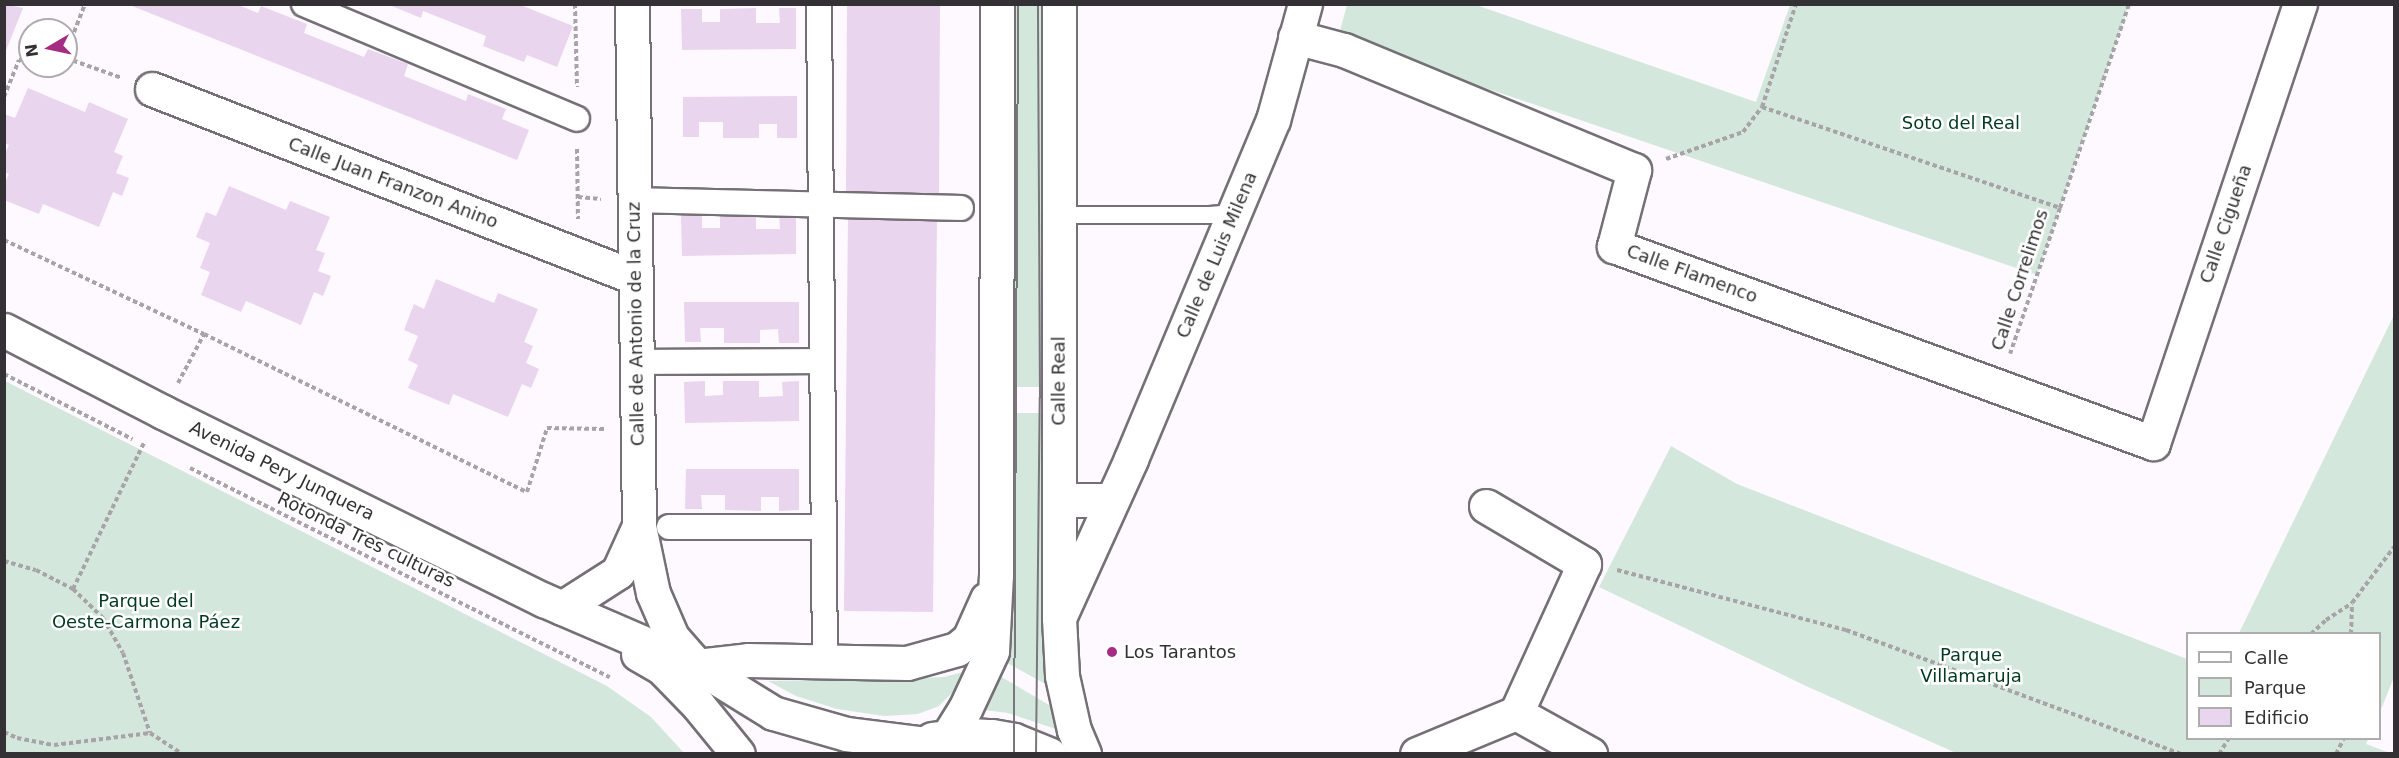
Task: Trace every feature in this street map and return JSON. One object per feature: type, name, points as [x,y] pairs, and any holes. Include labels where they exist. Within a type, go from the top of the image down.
[{"type":"street","points":[[304,4],[577,119]]},
{"type":"street","name":"Calle de Antonio de la Cruz","points":[[562,608],[618,572],[654,527],[638,429],[634,277],[632,4]]},
{"type":"street","points":[[819,4],[825,660]]},
{"type":"street","points":[[920,744],[965,709],[992,651],[996,574],[997,4]]},
{"type":"street","name":"Calle Real","points":[[1059,4],[1059,618],[1062,676],[1074,730],[1084,753]]},
{"type":"street","name":"Calle de Luis Milena","points":[[1059,618],[1112,500],[1273,120],[1305,4]]},
{"type":"street","name":"Calle Cigueña","points":[[2153,443],[2300,4]]},
{"type":"street","points":[[1295,37],[1344,50],[1634,171]]},
{"type":"street","name":"Calle Juan Franzon Anino","points":[[152,89],[634,277]]},
{"type":"street","name":"Calle Flamenco","points":[[1634,171],[1614,246],[2000,385],[2153,443]]},
{"type":"street","points":[[633,200],[961,208]]},
{"type":"street","name":"Avenida Pery Junquera","points":[[4,330],[163,412],[562,608],[698,666],[773,713],[846,734],[920,744],[992,736],[1014,740],[1049,753]]},
{"type":"street","points":[[636,362],[822,361]]},
{"type":"street","points":[[1059,500],[1112,500]]},
{"type":"street","points":[[1417,753],[1516,713],[1584,564],[1486,506]]},
{"type":"street","points":[[824,527],[654,527],[653,593],[672,637],[698,666],[748,660],[907,663],[957,649],[969,639],[996,574]]},
{"type":"street","name":"Avenida Pery Junquera","points":[[562,608],[662,668],[738,753]]},
{"type":"street","points":[[1516,713],[1590,753]]},
{"type":"lane","points":[[1059,214],[1210,215],[1234,213]]},
{"type":"path","points":[[78,22],[85,4]]},
{"type":"path","points":[[1634,171],[1743,132],[1762,107],[1796,4]]},
{"type":"path","points":[[2060,208],[2129,4]]},
{"type":"path","points":[[4,97],[18,62]]},
{"type":"path","points":[[78,62],[152,89]]},
{"type":"path","name":"Calle Correlimos","points":[[1762,107],[2060,208],[2000,385]]},
{"type":"path","points":[[4,240],[204,334],[527,492],[547,428],[638,429]]},
{"type":"path","points":[[73,589],[143,444],[163,412],[204,334]]},
{"type":"path","points":[[4,374],[149,447]]},
{"type":"path","name":"Rotonda Tres culturas","points":[[181,463],[616,681]]},
{"type":"path","points":[[2312,632],[2325,620],[2352,603],[2394,547]]},
{"type":"path","points":[[4,561],[36,570],[73,589],[103,618],[123,653],[150,733]]},
{"type":"path","points":[[1584,564],[1631,572],[1845,630],[2181,753]]},
{"type":"path","points":[[2351,632],[2352,603]]},
{"type":"path","points":[[4,732],[17,738],[54,745],[150,733],[182,753]]},
{"type":"path","points":[[2219,753],[2228,740]]},
{"type":"green space","points":[[1010,5],[1050,5],[1050,387],[1010,387]]},
{"type":"green space","name":"Soto del Real","points":[[1347,5],[1476,5],[1756,102],[1790,5],[2129,5],[2037,275],[1338,38]]},
{"type":"green space","points":[[2394,315],[2394,677],[2381,710],[2381,632],[2239,632]]},
{"type":"green space","name":"Parque del Oeste-Carmona Páez","points":[[5,381],[607,686],[651,717],[684,753],[5,753]]},
{"type":"green space","points":[[1009,413],[1049,413],[1051,687],[1000,659]]},
{"type":"green space","name":"Parque Villamaruja","points":[[1671,446],[1737,484],[2186,659],[2186,740],[2368,740],[2366,744],[2390,753],[1956,753],[1806,686],[1599,587]]},
{"type":"green space","points":[[967,671],[955,690],[939,706],[918,714],[884,716],[837,709],[796,696],[768,681],[944,677]]},
{"type":"green space","points":[[995,673],[1054,708],[1059,730],[1008,713],[976,709]]},
{"type":"building","points":[[4,4],[23,8],[4,53]]},
{"type":"building","points":[[127,4],[236,4],[258,13],[261,6],[307,24],[304,33],[364,57],[368,49],[408,64],[404,76],[466,101],[468,94],[506,109],[502,119],[529,130],[517,160]]},
{"type":"building","points":[[387,4],[518,4],[573,26],[557,67],[527,55],[524,62],[483,46],[486,36],[423,11],[421,18]]},
{"type":"building","points":[[847,4],[940,4],[939,199],[846,199]]},
{"type":"building","points":[[756,8],[756,23],[780,23],[779,8],[796,8],[796,49],[682,50],[681,9],[702,9],[702,22],[720,22],[720,9]]},
{"type":"building","points":[[28,88],[85,112],[89,102],[128,119],[114,152],[123,156],[116,173],[129,178],[122,196],[113,192],[99,227],[43,204],[39,214],[4,200],[4,184],[9,174],[4,172],[4,155],[9,145],[4,143],[4,114],[15,118]]},
{"type":"building","points":[[797,96],[797,138],[777,138],[777,124],[759,124],[759,138],[723,138],[723,122],[699,122],[699,137],[683,137],[683,97]]},
{"type":"building","points":[[229,186],[286,210],[290,201],[330,217],[316,250],[325,253],[318,271],[331,276],[323,296],[314,292],[301,325],[246,301],[241,312],[201,295],[210,272],[200,268],[210,243],[196,237],[206,212],[216,216]]},
{"type":"building","points":[[756,213],[756,229],[780,229],[779,214],[796,214],[796,254],[682,256],[681,214],[702,214],[702,228],[720,228],[720,214]]},
{"type":"building","points":[[848,215],[937,217],[933,612],[844,611]]},
{"type":"building","points":[[436,279],[494,303],[498,293],[538,309],[524,342],[533,346],[526,363],[539,369],[531,388],[522,384],[508,417],[453,394],[449,405],[408,388],[418,365],[408,360],[418,336],[404,330],[414,304],[424,309]]},
{"type":"building","points":[[684,302],[799,302],[799,343],[779,343],[778,329],[760,330],[760,343],[724,343],[724,328],[700,328],[701,342],[685,342]]},
{"type":"building","points":[[705,381],[705,396],[723,395],[723,381],[759,381],[759,397],[783,396],[782,382],[799,381],[799,421],[685,423],[684,382]]},
{"type":"building","points":[[686,469],[799,469],[799,510],[779,511],[779,497],[761,497],[761,511],[725,510],[725,495],[701,495],[702,509],[685,509]]},
{"type":"tram line","points":[[1014,754],[1018,4]]},
{"type":"tram line","points":[[1036,754],[1040,398],[1038,4]]},
{"type":"place","name":"Los Tarantos","points":[[1112,652]]}]
